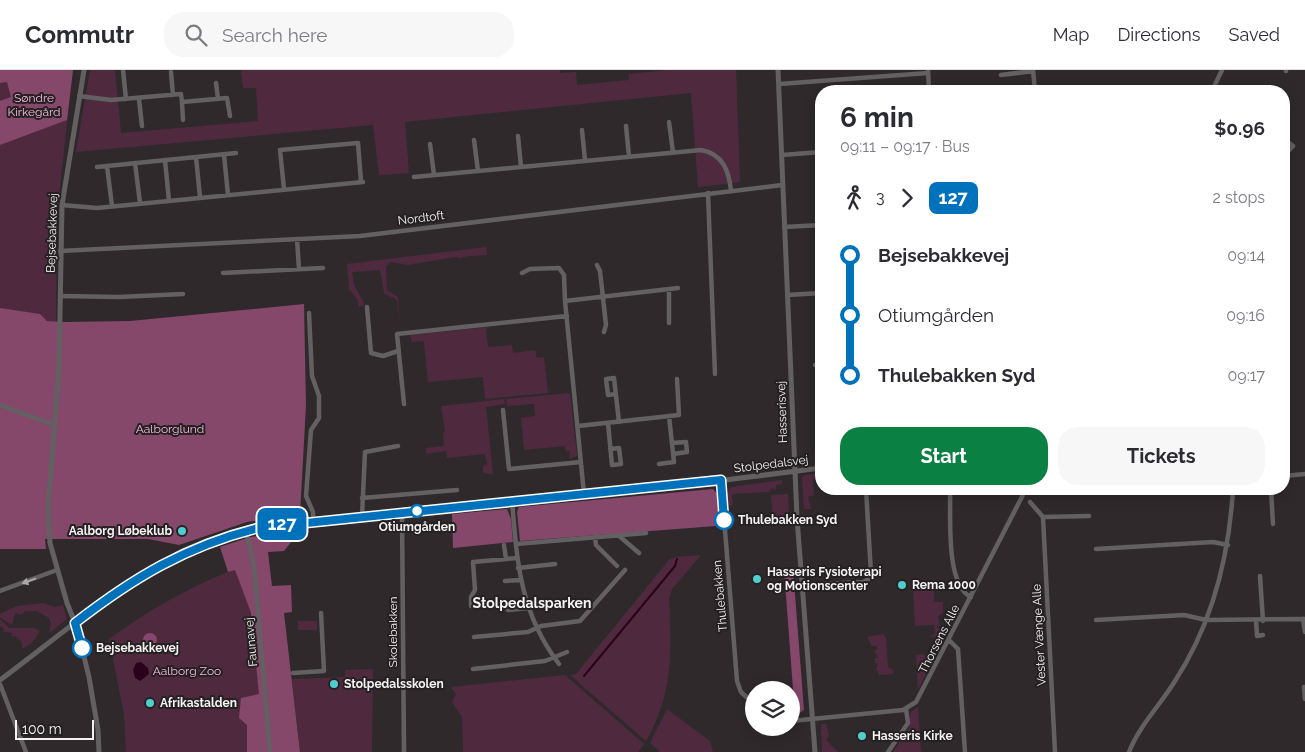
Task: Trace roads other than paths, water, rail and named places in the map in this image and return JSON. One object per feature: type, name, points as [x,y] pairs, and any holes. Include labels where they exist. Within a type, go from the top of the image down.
[{"type":"street","name":"Bejsebakkevej","points":[[84,70],[62,204],[60,296],[48,507],[50,543],[75,623],[89,677],[98,730],[99,752]]},
{"type":"street","points":[[123,70],[126,100]]},
{"type":"street","name":"Hasserisvej","points":[[778,70],[795,472],[814,752]]},
{"type":"street","points":[[1001,75],[1033,70],[1034,85]]},
{"type":"street","points":[[1215,85],[1222,70]]},
{"type":"street","points":[[171,72],[174,95]]},
{"type":"street","points":[[778,84],[928,72],[929,85]]},
{"type":"street","points":[[216,83],[218,98]]},
{"type":"street","points":[[79,96],[126,100],[182,94],[184,120]]},
{"type":"street","points":[[182,102],[227,98],[230,116]]},
{"type":"street","points":[[139,99],[142,126]]},
{"type":"street","points":[[669,122],[673,152]]},
{"type":"street","points":[[626,126],[629,156]]},
{"type":"street","points":[[582,130],[585,160]]},
{"type":"street","points":[[518,136],[521,167]]},
{"type":"street","points":[[474,140],[478,171]]},
{"type":"street","points":[[62,204],[90,208],[362,182],[358,143],[280,150],[284,189]]},
{"type":"street","points":[[430,144],[434,175]]},
{"type":"street","points":[[414,177],[701,150],[714,154],[722,160],[727,169],[731,191]]},
{"type":"street","points":[[782,155],[815,152]]},
{"type":"street","points":[[97,167],[236,153]]},
{"type":"street","points":[[224,155],[228,195]]},
{"type":"street","points":[[196,157],[200,197]]},
{"type":"street","points":[[165,160],[169,201]]},
{"type":"street","points":[[135,163],[140,204]]},
{"type":"street","points":[[108,166],[112,206]]},
{"type":"street","name":"Nordtoft","points":[[60,251],[360,236],[782,185]]},
{"type":"street","points":[[708,193],[715,374]]},
{"type":"street","points":[[784,227],[815,225]]},
{"type":"street","points":[[297,239],[299,269]]},
{"type":"street","points":[[597,265],[606,325],[604,332]]},
{"type":"street","points":[[223,273],[323,268]]},
{"type":"street","points":[[522,273],[530,270],[559,268],[564,275],[584,494]]},
{"type":"street","points":[[566,301],[678,288]]},
{"type":"street","points":[[668,290],[670,323]]},
{"type":"street","points":[[787,295],[815,293]]},
{"type":"street","points":[[60,296],[119,297],[183,294]]},
{"type":"street","points":[[367,307],[371,354],[383,356],[398,351]]},
{"type":"street","points":[[309,314],[312,376],[319,396],[319,418],[311,430],[306,496],[314,512],[313,521]]},
{"type":"street","points":[[404,404],[397,334],[567,316]]},
{"type":"street","points":[[578,426],[679,415],[677,379]]},
{"type":"street","points":[[616,394],[619,422]]},
{"type":"street","points":[[0,405],[54,425]]},
{"type":"street","points":[[503,410],[509,469],[581,462]]},
{"type":"street","points":[[659,464],[674,462],[669,416]]},
{"type":"street","points":[[608,423],[610,449]]},
{"type":"street","points":[[672,443],[686,442],[687,452],[673,454]]},
{"type":"street","points":[[362,516],[365,452],[398,446]]},
{"type":"street","name":"Stolpedalsvej","points":[[0,680],[149,570],[204,544],[246,531],[313,521],[815,469]]},
{"type":"street","points":[[1290,475],[1305,474]]},
{"type":"street","name":"Thulebakken","points":[[721,480],[737,681],[741,692],[745,696]]},
{"type":"street","points":[[362,498],[457,490]]},
{"type":"street","points":[[802,585],[863,582],[869,579],[871,574],[866,495]]},
{"type":"street","points":[[950,495],[954,573],[962,591],[971,597]]},
{"type":"street","name":"Thorsens Alle","points":[[906,709],[921,696],[1023,495]]},
{"type":"street","points":[[1129,752],[1175,682],[1206,620],[1228,545],[1232,495]]},
{"type":"street","points":[[1271,495],[1273,524]]},
{"type":"street","points":[[512,501],[520,580],[536,628],[558,664]]},
{"type":"street","points":[[1030,502],[1043,517],[1089,516]]},
{"type":"street","name":"Skolebakken","points":[[402,512],[404,752]]},
{"type":"street","name":"Vester Vænge Alle","points":[[1043,517],[1055,752]]},
{"type":"street","name":"Faunavej","points":[[246,531],[254,566],[270,752]]},
{"type":"street","points":[[516,544],[646,533]]},
{"type":"street","points":[[618,534],[639,554]]},
{"type":"street","points":[[595,537],[596,545],[617,566]]},
{"type":"street","points":[[1096,549],[1213,542],[1228,545]]},
{"type":"street","points":[[504,545],[506,559]]},
{"type":"street","points":[[517,558],[473,562],[475,590],[471,597],[471,606],[502,604],[508,610],[528,608]]},
{"type":"street","points":[[518,568],[555,564]]},
{"type":"street","points":[[0,591],[57,570]]},
{"type":"street","points":[[474,637],[528,632],[536,628],[580,621],[625,570]]},
{"type":"street","points":[[1260,576],[1263,621]]},
{"type":"street","points":[[505,582],[520,580]]},
{"type":"street","points":[[293,673],[324,671],[321,613]]},
{"type":"street","points":[[1096,620],[1184,615],[1206,620],[1263,621],[1304,619],[1305,632]]},
{"type":"street","points":[[1256,620],[1257,636],[1263,635]]},
{"type":"street","points":[[949,640],[958,649],[965,752]]},
{"type":"street","points":[[473,669],[545,661],[553,656],[567,652]]},
{"type":"street","points":[[0,684],[26,752]]},
{"type":"street","points":[[1304,687],[1305,699]]},
{"type":"street","points":[[800,721],[906,709],[908,723],[888,752]]},
{"type":"waterway","points":[[584,676],[675,566],[677,559]]},
{"type":"place","name":"Otiumgården","points":[[417,511]]},
{"type":"place","name":"Thulebakken Syd","points":[[724,520]]},
{"type":"place","name":"Aalborg Løbeklub","points":[[182,531]]},
{"type":"place","name":"Hasseris Fysioterapi og Motionscenter","points":[[757,579]]},
{"type":"place","name":"Rema 1000","points":[[902,585]]},
{"type":"place","name":"Bejsebakkevej","points":[[82,648]]},
{"type":"place","name":"Stolpedalsskolen","points":[[334,684]]},
{"type":"place","name":"Afrikastalden","points":[[150,703]]},
{"type":"place","name":"Hasseris Kirke","points":[[862,736]]},
{"type":"district","name":"Stolpedalsparken","points":[[532,603]]},
{"type":"park label","name":"Søndre Kirkegård","points":[[34,105]]},
{"type":"park label","name":"Aalborglund","points":[[170,429]]},
{"type":"park label","name":"Aalborg Zoo","points":[[187,671]]}]
